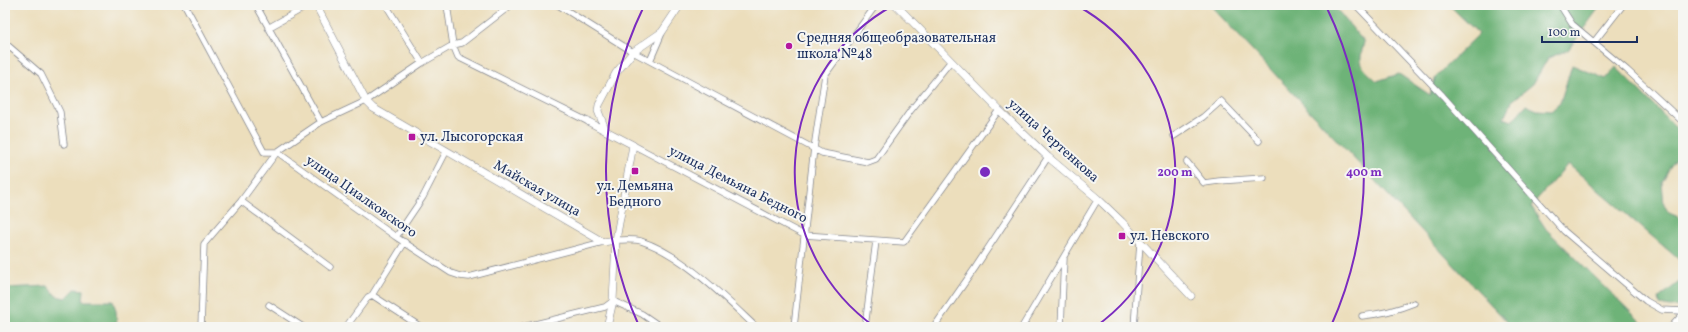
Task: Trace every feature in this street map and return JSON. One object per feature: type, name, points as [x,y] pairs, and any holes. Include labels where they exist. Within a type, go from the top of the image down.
[{"type":"street","name":"улица Циалковского","points":[[185,5],[264,152],[278,152],[396,237],[451,273],[469,277],[603,242]]},
{"type":"street","points":[[256,5],[321,122]]},
{"type":"street","points":[[268,28],[309,5]]},
{"type":"street","points":[[316,5],[366,101]]},
{"type":"street","points":[[386,5],[422,63]]},
{"type":"street","points":[[447,5],[453,45]]},
{"type":"street","points":[[201,327],[204,244],[241,201],[278,152],[321,122],[366,101],[422,63],[453,45],[462,43],[511,5]]},
{"type":"street","points":[[558,5],[632,52],[822,153],[868,162],[876,159],[911,110],[951,61]]},
{"type":"street","points":[[650,61],[662,32],[680,5]]},
{"type":"street","points":[[794,327],[814,148],[825,75],[876,5]]},
{"type":"street","name":"улица Чертенкова","points":[[896,5],[999,110],[1048,157],[1098,199],[1122,222],[1191,296]]},
{"type":"street","points":[[1356,5],[1443,96],[1564,231],[1646,300],[1662,310],[1683,311]]},
{"type":"street","points":[[1560,5],[1572,24],[1627,70],[1683,122]]},
{"type":"street","points":[[1594,42],[1623,5]]},
{"type":"street","points":[[606,131],[598,110],[599,105],[616,73],[632,52],[662,32]]},
{"type":"street","points":[[5,42],[41,74],[60,112],[64,144]]},
{"type":"street","name":"улица Демьяна Бедного","points":[[453,45],[458,57],[589,122],[804,235],[904,242],[999,110]]},
{"type":"street","points":[[1174,136],[1204,117],[1221,100],[1259,141]]},
{"type":"street","name":"Майская улица","points":[[366,101],[373,108],[446,152],[603,242]]},
{"type":"street","points":[[607,327],[614,301],[616,240],[633,145]]},
{"type":"street","points":[[396,237],[423,197],[446,152]]},
{"type":"street","points":[[934,327],[1048,157]]},
{"type":"street","points":[[1187,162],[1204,183],[1264,178]]},
{"type":"street","points":[[1022,327],[1098,199]]},
{"type":"street","points":[[241,201],[330,267]]},
{"type":"street","points":[[603,242],[616,240],[639,240],[657,247],[703,280],[756,327]]},
{"type":"street","points":[[865,327],[876,241]]},
{"type":"street","points":[[346,327],[368,297],[372,295],[405,242]]},
{"type":"street","points":[[1134,327],[1140,243]]},
{"type":"street","points":[[1061,327],[1064,258]]},
{"type":"street","points":[[372,295],[421,327]]},
{"type":"street","points":[[523,327],[605,307],[614,301]]},
{"type":"street","points":[[614,301],[642,314],[661,327]]},
{"type":"street","points":[[1362,316],[1399,309],[1414,303]]},
{"type":"street","points":[[269,305],[303,327]]},
{"type":"street","points":[[1671,327],[1683,314]]},
{"type":"green space","points":[[1210,5],[1333,5],[1364,42],[1361,60],[1364,68],[1371,76],[1377,81],[1399,74],[1430,95],[1436,76],[1479,34],[1449,5],[1601,5],[1568,50],[1548,58],[1533,84],[1512,101],[1504,118],[1512,121],[1526,105],[1537,110],[1551,111],[1560,103],[1572,65],[1606,79],[1616,67],[1683,135],[1683,150],[1670,167],[1662,182],[1664,205],[1669,213],[1683,219],[1683,263],[1568,164],[1531,206],[1546,229],[1646,327],[1512,327]]},
{"type":"green space","points":[[1683,279],[1683,306],[1670,307],[1660,305],[1659,298]]},
{"type":"green space","points":[[48,286],[56,296],[66,298],[75,289],[84,290],[83,301],[113,301],[116,311],[117,327],[5,327],[9,326],[5,320],[5,288]]},
{"type":"place","name":"Средняя общеобразовательная школа №48","points":[[789,46]]},
{"type":"place","name":"ул. Лысогорская","points":[[412,137]]},
{"type":"place","name":"ул. Демьяна Бедного","points":[[635,171]]},
{"type":"place","name":"ул. Невского","points":[[1122,236]]}]
